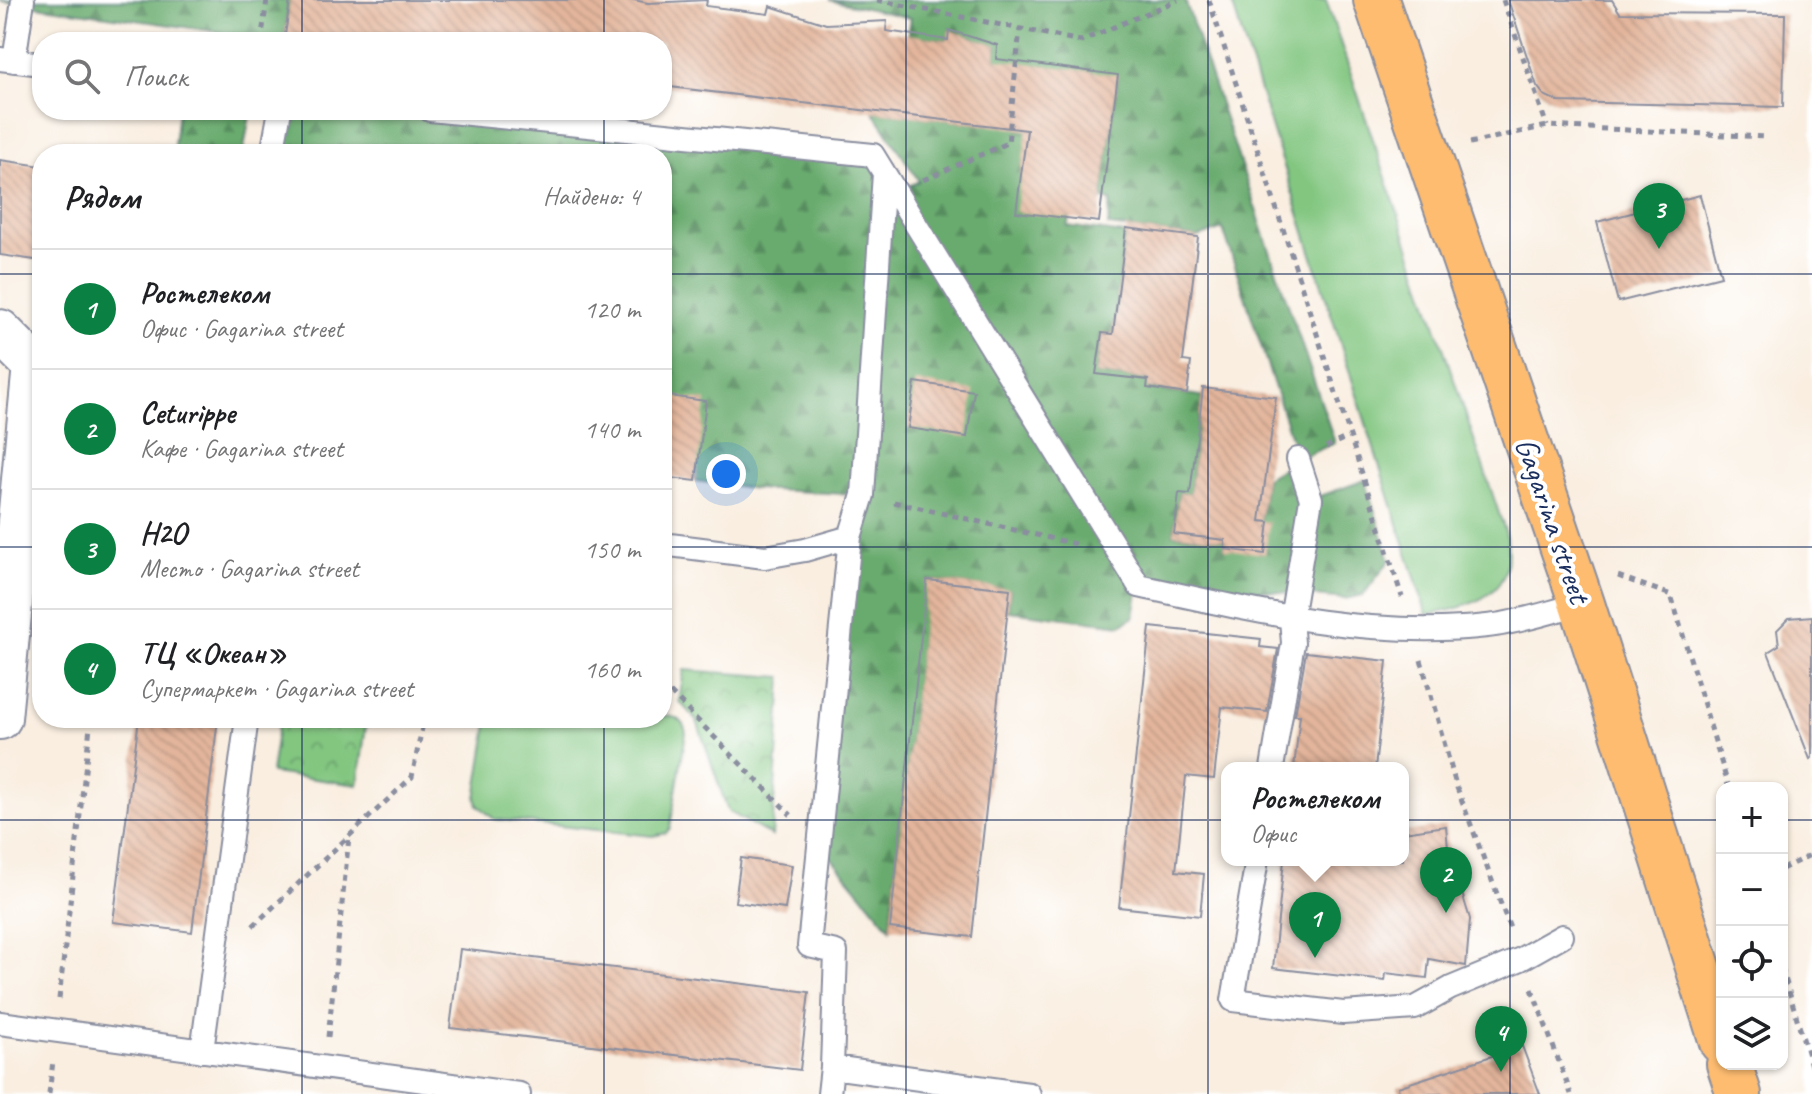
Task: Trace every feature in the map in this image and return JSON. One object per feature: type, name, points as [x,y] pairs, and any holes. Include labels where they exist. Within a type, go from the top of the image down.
[{"type":"main road","name":"Gagarina street","points":[[1376,0],[1582,604],[1716,1023]]},
{"type":"main road","points":[[1731,1070],[1739,1094]]},
{"type":"street","points":[[0,331],[32,356]]},
{"type":"street","points":[[0,718],[32,474]]},
{"type":"lane","points":[[23,0],[7,60],[32,63]]},
{"type":"lane","points":[[274,144],[278,120]]},
{"type":"lane","points":[[528,120],[873,155],[1139,586],[1291,619],[1413,631],[1490,626],[1582,604]]},
{"type":"lane","points":[[829,1094],[836,952],[809,946],[850,537],[863,495],[884,173]]},
{"type":"lane","points":[[1273,762],[1293,643],[1291,619],[1311,499],[1298,459]]},
{"type":"lane","points":[[672,545],[765,557],[850,537]]},
{"type":"lane","points":[[202,1051],[246,728]]},
{"type":"lane","points":[[1256,866],[1233,1000],[1343,1013],[1415,1008],[1451,988],[1521,959],[1562,936]]},
{"type":"lane","points":[[0,1023],[519,1094]]},
{"type":"lane","points":[[832,1067],[1029,1094]]},
{"type":"path","points":[[262,32],[267,0]]},
{"type":"path","points":[[877,0],[1081,41],[1178,0]]},
{"type":"path","points":[[1209,0],[1413,631],[1456,785],[1571,1094]]},
{"type":"path","points":[[1503,0],[1547,126]]},
{"type":"path","points":[[895,192],[1008,143],[1020,29]]},
{"type":"path","points":[[1470,143],[1547,126],[1766,137]]},
{"type":"path","points":[[1465,128],[1475,158]]},
{"type":"path","points":[[863,495],[1119,554]]},
{"type":"path","points":[[1617,575],[1671,595],[1727,782]]},
{"type":"path","points":[[672,694],[819,843]]},
{"type":"path","points":[[49,1094],[90,728]]},
{"type":"path","points":[[214,962],[412,777],[422,728]]},
{"type":"path","points":[[324,1068],[350,836]]},
{"type":"path","points":[[1788,866],[1812,854]]},
{"type":"path","points":[[1788,988],[1812,1069]]},
{"type":"green space","points":[[0,0],[290,0],[285,32],[220,32]]},
{"type":"green space","points":[[829,0],[1185,0],[1335,443],[1298,459],[1312,499],[1365,480],[1390,560],[1363,595],[1344,599],[1175,581],[1139,586],[1134,617],[1121,625],[1008,611],[1010,590],[928,580],[890,928],[819,843],[863,495],[756,489],[696,481],[672,420],[672,144],[274,144],[278,120],[528,120],[873,155],[896,192],[919,181],[873,111],[988,125],[997,46],[950,30],[948,40],[908,35],[911,18]],"holes":[[[1118,76],[1102,199],[1111,201],[1108,226],[1198,237],[1223,229],[1298,459],[1266,478],[1260,521],[1225,549],[1225,540],[1174,534],[1179,493],[1190,494],[1202,396],[1148,389],[1148,380],[1096,374],[1101,334],[1113,334],[1125,234],[1067,226]]]},
{"type":"green space","points":[[1231,0],[1326,0],[1507,537],[1508,560],[1504,576],[1478,601],[1427,615]]},
{"type":"green space","points":[[177,120],[249,120],[245,144],[174,144]]},
{"type":"green space","points":[[684,670],[782,677],[772,836],[728,811],[697,721],[679,701]]},
{"type":"green space","points":[[672,717],[683,724],[686,733],[670,828],[666,833],[653,836],[494,819],[478,805],[476,798],[487,728],[672,728]]},
{"type":"green space","points":[[278,728],[366,728],[358,785],[271,773]]},
{"type":"building","points":[[290,0],[634,0],[648,3],[707,0],[706,6],[768,14],[770,6],[826,24],[887,21],[886,31],[948,40],[949,30],[997,45],[996,59],[1118,75],[1099,222],[1016,212],[1027,130],[672,87],[672,32],[285,32]]},
{"type":"building","points":[[1508,0],[1612,0],[1620,13],[1785,14],[1783,107],[1559,102],[1544,95],[1537,86]]},
{"type":"building","points":[[0,160],[32,165],[32,260],[0,255]]},
{"type":"building","points":[[1700,195],[1721,276],[1618,302],[1597,222]]},
{"type":"building","points":[[1126,228],[1198,237],[1183,361],[1191,362],[1187,394],[1147,388],[1148,380],[1096,374],[1102,333],[1113,334]]},
{"type":"building","points":[[915,382],[974,391],[967,437],[908,428]]},
{"type":"building","points":[[1203,388],[1276,397],[1260,521],[1269,522],[1265,554],[1225,549],[1225,540],[1174,534],[1179,493],[1190,494]]},
{"type":"building","points":[[672,396],[706,401],[696,481],[672,478]]},
{"type":"building","points":[[927,580],[1010,589],[972,937],[890,928]]},
{"type":"building","points":[[1812,616],[1810,759],[1768,652],[1779,645],[1777,630],[1789,618]]},
{"type":"building","points":[[1150,627],[1261,639],[1260,647],[1278,649],[1267,712],[1222,707],[1214,779],[1186,776],[1176,871],[1204,874],[1200,916],[1119,907]]},
{"type":"building","points":[[1306,652],[1387,661],[1376,762],[1295,762],[1300,715],[1295,715]]},
{"type":"building","points":[[138,728],[217,728],[192,932],[113,922]]},
{"type":"building","points":[[1446,826],[1448,848],[1470,919],[1466,966],[1429,959],[1427,978],[1386,973],[1385,981],[1273,968],[1283,866],[1409,866],[1409,831]]},
{"type":"building","points":[[741,858],[792,865],[785,909],[735,902]]},
{"type":"building","points":[[460,949],[809,992],[800,1070],[450,1028]]},
{"type":"building","points":[[1522,1046],[1540,1094],[1399,1094],[1398,1087]]},
{"type":"place","name":"H2O","points":[[1659,249]]},
{"type":"place","name":"Ceturippe","points":[[1446,913]]},
{"type":"place","name":"Ростелеком","points":[[1315,958]]},
{"type":"place","name":"ТЦ «Океан»","points":[[1501,1072]]}]
